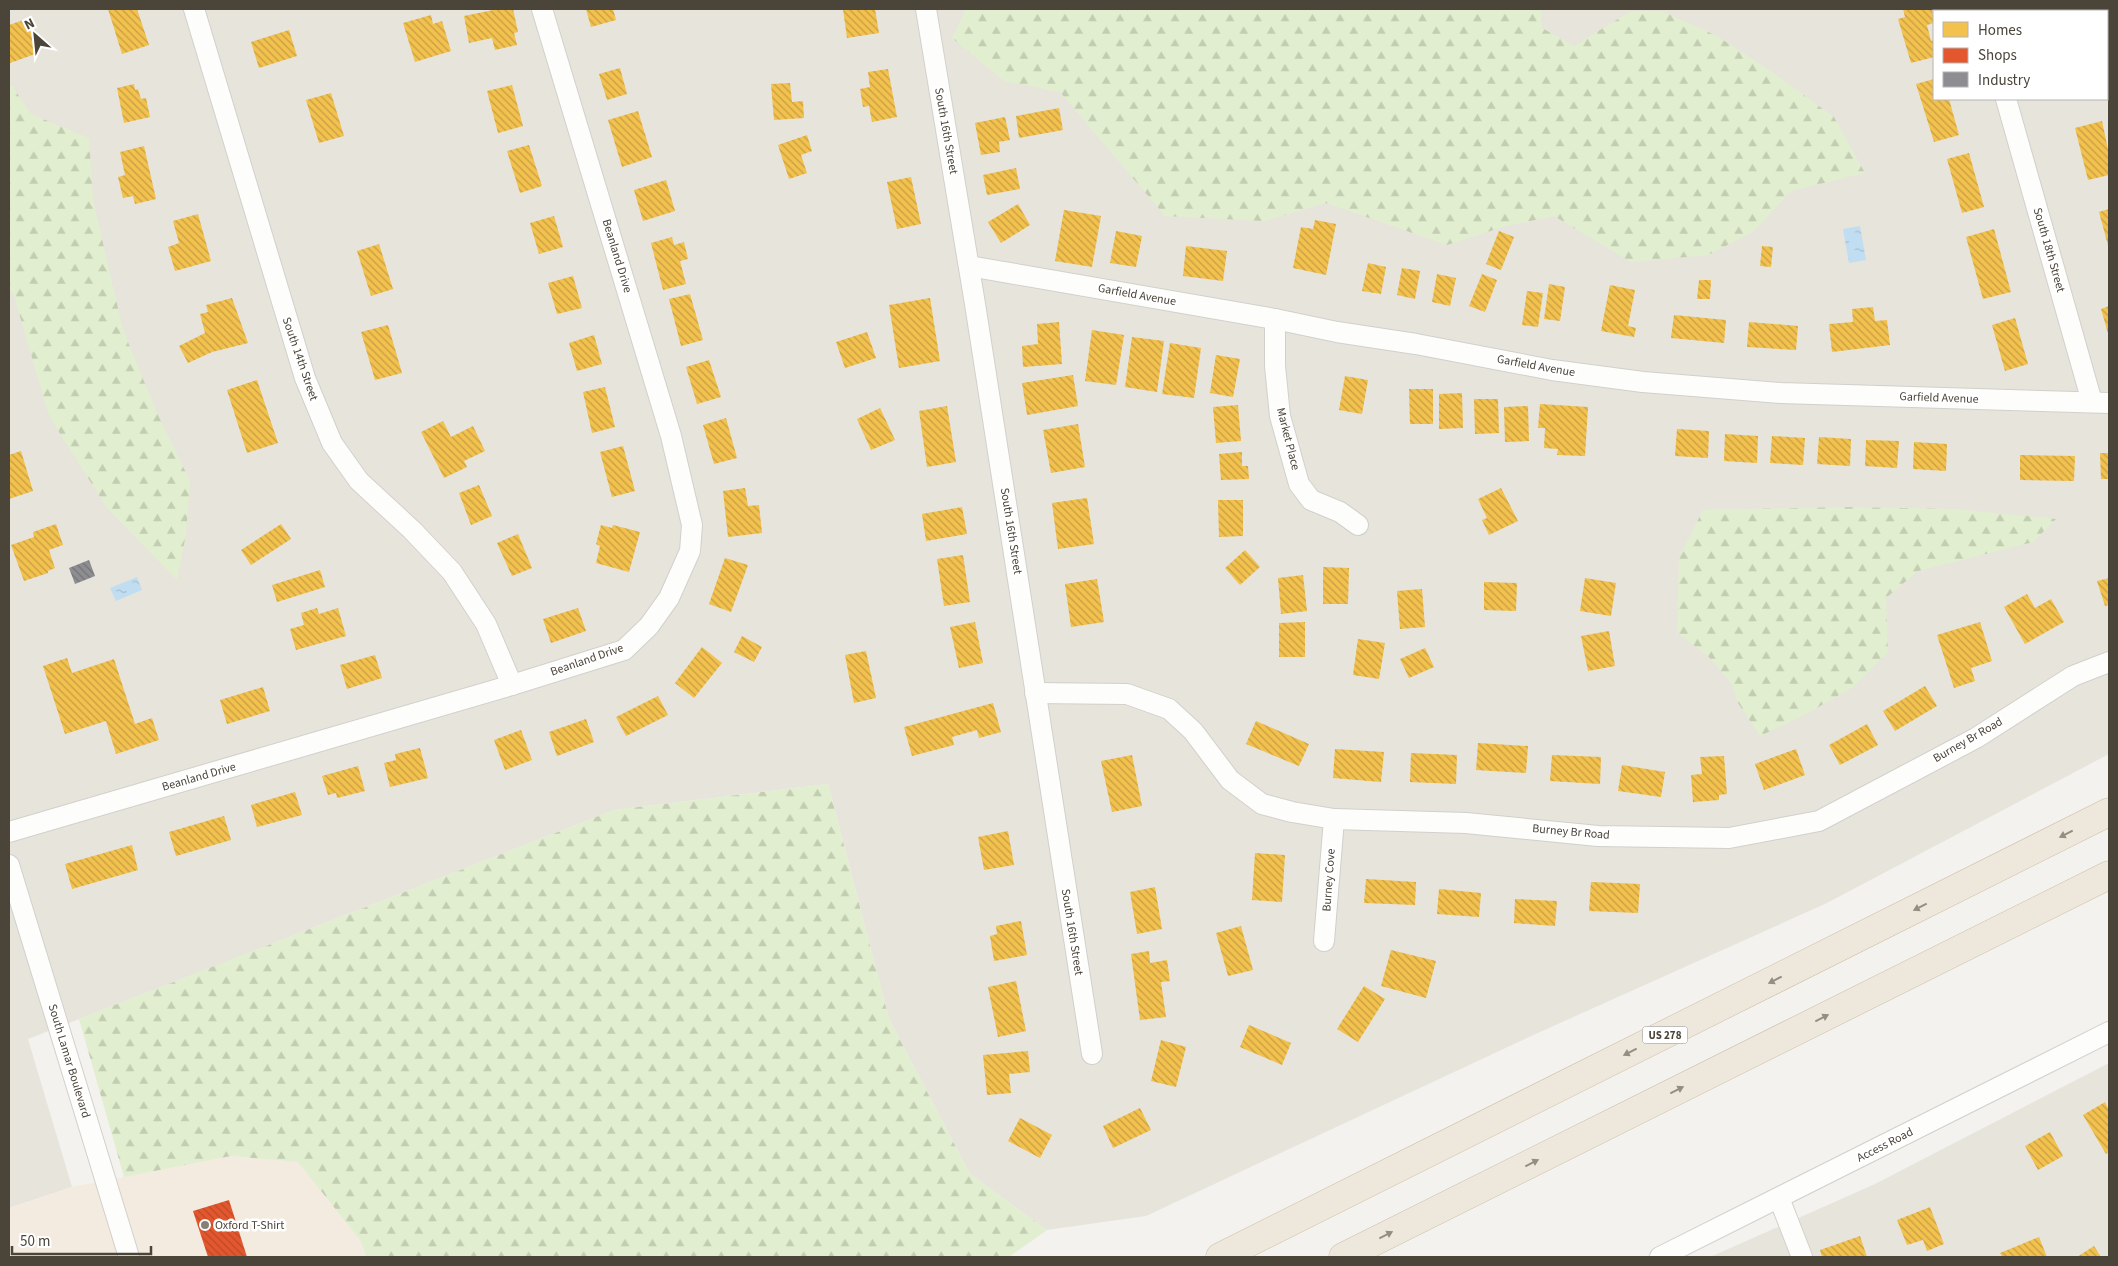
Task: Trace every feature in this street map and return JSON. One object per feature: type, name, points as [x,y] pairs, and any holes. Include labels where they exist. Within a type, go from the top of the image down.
[{"type":"highway","name":"US 278","points":[[1220,1257],[2109,812]]},
{"type":"highway","points":[[1342,1257],[2109,875]]},
{"type":"street","name":"South 14th Street","points":[[194,9],[305,378],[332,444],[359,481],[412,530],[452,572],[486,624],[512,686]]},
{"type":"street","name":"Beanland Drive","points":[[9,832],[512,686],[624,650],[650,626],[669,598],[690,551],[693,538],[678,458],[542,9]]},
{"type":"street","name":"South 16th Street","points":[[926,9],[969,266],[1092,1054]]},
{"type":"street","name":"South 18th Street","points":[[2006,100],[2101,403]]},
{"type":"street","name":"Garfield Avenue","points":[[969,266],[1275,319],[1337,332],[1416,344],[1552,370],[1643,382],[1781,393],[2101,403]]},
{"type":"street","name":"Market Place","points":[[1275,319],[1275,366],[1280,416],[1299,484],[1311,500],[1340,512],[1358,525]]},
{"type":"street","name":"Burney Br Road","points":[[1035,693],[1126,694],[1169,708],[1193,732],[1230,780],[1262,804],[1334,820],[1466,823],[1598,836],[1729,838],[1819,821],[1976,738],[2073,676],[2109,662]]},
{"type":"street","name":"Burney Cove","points":[[1324,941],[1334,820]]},
{"type":"street","name":"South Lamar Boulevard","points":[[9,864],[130,1257]]},
{"type":"street","name":"Access Road","points":[[1660,1257],[2109,1032]]},
{"type":"street","points":[[1779,1198],[1802,1257]]},
{"type":"shaded area","points":[[9,9],[2109,9],[2109,754],[1827,903],[1529,1037],[1146,1216],[1047,1230],[970,1174],[889,1019],[828,784],[614,810],[28,1039],[72,1187],[9,1208]]},
{"type":"shaded area","points":[[2109,1063],[2109,1257],[1710,1257],[1875,1184]]},
{"type":"shaded area","points":[[231,1156],[298,1162],[360,1240],[367,1257],[9,1257],[9,1208],[72,1187]]},
{"type":"green space","points":[[966,9],[1541,9],[1542,28],[1574,46],[1631,11],[1662,11],[1717,36],[1772,72],[1834,117],[1865,173],[1791,191],[1753,232],[1708,255],[1631,262],[1554,216],[1506,226],[1447,245],[1326,203],[1264,221],[1165,216],[1060,92],[1004,81],[952,38]]},
{"type":"green space","points":[[9,81],[31,114],[89,138],[93,200],[123,330],[157,413],[190,481],[186,534],[177,580],[107,508],[49,416],[14,296],[9,288]]},
{"type":"green space","points":[[1844,507],[1955,509],[2056,519],[2033,542],[1918,571],[1886,598],[1888,652],[1853,687],[1808,713],[1760,736],[1738,703],[1731,683],[1708,656],[1677,633],[1679,558],[1703,510]]},
{"type":"green space","points":[[828,784],[889,1019],[970,1174],[1047,1230],[1009,1257],[367,1257],[360,1240],[298,1162],[231,1156],[124,1177],[79,1019],[614,810]]},
{"type":"water","points":[[1860,226],[1866,260],[1849,263],[1843,229]]},
{"type":"water","points":[[137,577],[142,590],[116,601],[110,588]]},
{"type":"building: Homes","points":[[108,9],[137,9],[149,45],[122,54]]},
{"type":"building: Homes","points":[[498,9],[513,9],[518,32],[514,33],[517,45],[495,50],[492,38],[469,43],[464,16]]},
{"type":"building: Homes","points":[[586,9],[613,9],[616,20],[591,27]]},
{"type":"building: Homes","points":[[843,9],[875,9],[879,33],[847,38]]},
{"type":"building: Homes","points":[[1903,9],[1932,9],[1933,23],[1927,25],[1931,41],[1933,40],[1933,57],[1911,63],[1898,19],[1905,17]]},
{"type":"building: Homes","points":[[2044,9],[2078,10],[2044,10]]},
{"type":"building: Homes","points":[[431,15],[433,24],[442,21],[451,51],[415,62],[403,23]]},
{"type":"building: Homes","points":[[26,19],[38,53],[10,63],[9,25]]},
{"type":"building: Homes","points":[[289,30],[297,56],[259,68],[251,42]]},
{"type":"building: Homes","points":[[620,68],[627,94],[607,100],[599,74]]},
{"type":"building: Homes","points":[[888,69],[897,117],[872,122],[869,106],[863,107],[860,89],[870,87],[868,72]]},
{"type":"building: Homes","points":[[1933,79],[1933,100],[1949,100],[1959,135],[1934,142],[1916,84]]},
{"type":"building: Homes","points":[[790,83],[792,102],[803,101],[804,118],[774,120],[771,84]]},
{"type":"building: Homes","points":[[134,84],[135,90],[138,89],[141,99],[146,98],[150,117],[124,123],[117,88]]},
{"type":"building: Homes","points":[[512,85],[523,126],[498,133],[487,91]]},
{"type":"building: Homes","points":[[331,93],[344,136],[319,143],[306,100]]},
{"type":"building: Homes","points":[[1059,108],[1063,130],[1019,138],[1016,116]]},
{"type":"building: Homes","points":[[638,111],[652,157],[622,167],[608,120]]},
{"type":"building: Homes","points":[[1005,117],[1010,140],[999,142],[1000,152],[981,155],[975,123]]},
{"type":"building: Homes","points":[[2102,121],[2109,154],[2109,175],[2088,180],[2075,128]]},
{"type":"building: Homes","points":[[807,135],[812,151],[801,155],[807,173],[789,179],[778,145]]},
{"type":"building: Homes","points":[[529,145],[542,186],[520,193],[507,151]]},
{"type":"building: Homes","points":[[144,146],[156,199],[135,204],[133,196],[123,198],[118,177],[125,175],[120,152]]},
{"type":"building: Homes","points":[[1969,153],[1984,207],[1962,213],[1947,159]]},
{"type":"building: Homes","points":[[1016,168],[1020,189],[987,195],[983,175]]},
{"type":"building: Homes","points":[[911,177],[921,224],[897,229],[887,182]]},
{"type":"building: Homes","points":[[666,180],[675,211],[643,221],[634,190]]},
{"type":"building: Homes","points":[[1018,204],[1030,225],[1001,243],[988,222]]},
{"type":"building: Homes","points":[[2109,209],[2109,249],[2099,212]]},
{"type":"building: Homes","points":[[1064,210],[1101,216],[1092,267],[1055,261]]},
{"type":"building: Homes","points":[[198,214],[211,261],[175,271],[168,247],[179,243],[173,221]]},
{"type":"building: Homes","points":[[554,216],[563,247],[539,254],[530,223]]},
{"type":"building: Homes","points":[[1315,220],[1336,224],[1326,275],[1293,268],[1301,227],[1313,229]]},
{"type":"building: Homes","points":[[1994,229],[2011,292],[1983,299],[1966,237]]},
{"type":"building: Homes","points":[[1116,231],[1142,236],[1136,267],[1110,263]]},
{"type":"building: Homes","points":[[1499,231],[1514,237],[1501,270],[1486,264]]},
{"type":"building: Homes","points":[[672,237],[674,245],[684,242],[688,259],[680,261],[686,284],[663,290],[651,243]]},
{"type":"building: Homes","points":[[379,244],[393,289],[371,296],[357,251]]},
{"type":"building: Homes","points":[[1186,246],[1227,251],[1223,281],[1183,276]]},
{"type":"building: Homes","points":[[1762,246],[1773,247],[1771,267],[1760,266]]},
{"type":"building: Homes","points":[[1368,263],[1386,267],[1381,294],[1362,291]]},
{"type":"building: Homes","points":[[1402,268],[1420,271],[1415,299],[1397,295]]},
{"type":"building: Homes","points":[[1437,274],[1456,278],[1450,306],[1432,302]]},
{"type":"building: Homes","points":[[1482,274],[1497,280],[1485,312],[1469,306]]},
{"type":"building: Homes","points":[[573,276],[582,308],[557,314],[548,283]]},
{"type":"building: Homes","points":[[1699,280],[1711,280],[1710,299],[1697,299]]},
{"type":"building: Homes","points":[[1549,284],[1565,287],[1560,321],[1544,319]]},
{"type":"building: Homes","points":[[1610,285],[1635,290],[1628,326],[1636,328],[1634,337],[1601,331]]},
{"type":"building: Homes","points":[[1527,291],[1543,293],[1538,327],[1522,325]]},
{"type":"building: Homes","points":[[690,294],[703,340],[681,346],[669,299]]},
{"type":"building: Homes","points":[[232,298],[248,343],[212,352],[188,363],[179,346],[205,333],[200,314],[208,312],[206,305]]},
{"type":"building: Homes","points":[[930,298],[940,361],[899,368],[889,305]]},
{"type":"building: Homes","points":[[2109,306],[2109,337],[2101,309]]},
{"type":"building: Homes","points":[[1873,307],[1875,321],[1887,320],[1890,345],[1832,352],[1829,324],[1853,322],[1852,309]]},
{"type":"building: Homes","points":[[1674,315],[1726,320],[1724,343],[1671,338]]},
{"type":"building: Homes","points":[[2015,318],[2028,364],[2005,371],[1992,325]]},
{"type":"building: Homes","points":[[1059,322],[1062,364],[1023,367],[1022,346],[1038,344],[1037,324]]},
{"type":"building: Homes","points":[[1749,322],[1798,326],[1796,350],[1747,347]]},
{"type":"building: Homes","points":[[388,325],[402,373],[375,380],[361,332]]},
{"type":"building: Homes","points":[[1092,330],[1124,335],[1116,385],[1085,381]]},
{"type":"building: Homes","points":[[867,332],[876,358],[845,368],[836,342]]},
{"type":"building: Homes","points":[[594,335],[602,364],[577,371],[569,343]]},
{"type":"building: Homes","points":[[1132,337],[1164,341],[1157,392],[1125,387]]},
{"type":"building: Homes","points":[[1170,343],[1201,348],[1194,398],[1162,394]]},
{"type":"building: Homes","points":[[1216,355],[1240,359],[1233,397],[1210,393]]},
{"type":"building: Homes","points":[[709,360],[721,397],[697,404],[686,367]]},
{"type":"building: Homes","points":[[1073,375],[1078,406],[1027,415],[1022,383]]},
{"type":"building: Homes","points":[[1345,376],[1368,380],[1362,414],[1339,410]]},
{"type":"building: Homes","points":[[257,380],[278,443],[247,453],[227,390]]},
{"type":"building: Homes","points":[[605,387],[615,427],[592,433],[583,392]]},
{"type":"building: Homes","points":[[1409,389],[1433,389],[1433,424],[1410,424]]},
{"type":"building: Homes","points":[[1462,393],[1463,428],[1439,429],[1439,394]]},
{"type":"building: Homes","points":[[1474,399],[1498,399],[1499,433],[1475,434]]},
{"type":"building: Homes","points":[[1540,404],[1588,407],[1585,456],[1557,455],[1558,449],[1544,448],[1545,428],[1538,428]]},
{"type":"building: Homes","points":[[1238,405],[1241,441],[1216,443],[1213,407]]},
{"type":"building: Homes","points":[[947,406],[956,462],[927,467],[919,411]]},
{"type":"building: Homes","points":[[1528,406],[1529,441],[1505,442],[1504,407]]},
{"type":"building: Homes","points":[[880,408],[895,440],[871,450],[857,419]]},
{"type":"building: Homes","points":[[726,418],[737,458],[714,464],[703,425]]},
{"type":"building: Homes","points":[[443,421],[451,437],[473,426],[485,451],[464,461],[467,467],[444,478],[421,432]]},
{"type":"building: Homes","points":[[1078,424],[1085,467],[1051,473],[1043,430]]},
{"type":"building: Homes","points":[[1677,429],[1709,431],[1708,458],[1675,456]]},
{"type":"building: Homes","points":[[1725,434],[1758,436],[1757,463],[1724,461]]},
{"type":"building: Homes","points":[[1772,436],[1805,438],[1803,465],[1770,463]]},
{"type":"building: Homes","points":[[1819,437],[1851,439],[1850,466],[1817,464]]},
{"type":"building: Homes","points":[[1866,440],[1899,441],[1897,468],[1865,466]]},
{"type":"building: Homes","points":[[1914,442],[1947,444],[1946,471],[1913,469]]},
{"type":"building: Homes","points":[[623,446],[635,491],[612,497],[600,452]]},
{"type":"building: Homes","points":[[21,451],[33,491],[9,499],[9,455]]},
{"type":"building: Homes","points":[[1242,452],[1242,466],[1248,466],[1249,479],[1221,480],[1219,454]]},
{"type":"building: Homes","points":[[2100,453],[2109,453],[2109,479],[2101,479]]},
{"type":"building: Homes","points":[[2020,455],[2075,456],[2074,481],[2020,480]]},
{"type":"building: Homes","points":[[479,485],[492,516],[471,525],[459,493]]},
{"type":"building: Homes","points":[[745,488],[748,506],[759,505],[762,533],[728,537],[723,491]]},
{"type":"building: Homes","points":[[1501,488],[1518,521],[1489,535],[1482,520],[1487,518],[1478,499]]},
{"type":"building: Homes","points":[[1087,498],[1094,544],[1058,549],[1052,503]]},
{"type":"building: Homes","points":[[1218,500],[1243,500],[1243,536],[1219,537]]},
{"type":"building: Homes","points":[[962,507],[967,534],[926,541],[922,514]]},
{"type":"building: Homes","points":[[56,524],[63,545],[49,550],[55,568],[48,571],[48,573],[24,581],[11,545],[34,537],[33,532]]},
{"type":"building: Homes","points":[[281,524],[291,539],[251,565],[241,550]]},
{"type":"building: Homes","points":[[601,525],[612,528],[613,525],[640,532],[629,572],[596,563],[600,546],[596,544]]},
{"type":"building: Homes","points":[[518,534],[532,568],[512,576],[497,543]]},
{"type":"building: Homes","points":[[1245,550],[1260,567],[1240,585],[1225,568]]},
{"type":"building: Homes","points":[[963,555],[970,602],[944,606],[937,559]]},
{"type":"building: Homes","points":[[725,558],[748,565],[731,612],[709,604]]},
{"type":"building: Homes","points":[[1323,567],[1349,568],[1348,604],[1323,604]]},
{"type":"building: Homes","points":[[320,570],[325,587],[277,602],[272,585]]},
{"type":"building: Homes","points":[[1303,575],[1307,611],[1281,614],[1278,578]]},
{"type":"building: Homes","points":[[1585,578],[1616,583],[1611,616],[1580,611]]},
{"type":"building: Homes","points":[[2109,578],[2109,605],[2105,606],[2097,581]]},
{"type":"building: Homes","points":[[1097,579],[1104,622],[1071,627],[1065,584]]},
{"type":"building: Homes","points":[[1484,582],[1517,583],[1516,611],[1484,610]]},
{"type":"building: Homes","points":[[1422,589],[1425,627],[1400,629],[1397,591]]},
{"type":"building: Homes","points":[[2027,594],[2035,608],[2051,599],[2064,622],[2025,644],[2004,607]]},
{"type":"building: Homes","points":[[317,608],[319,614],[338,608],[346,636],[296,650],[290,629],[304,625],[301,613]]},
{"type":"building: Homes","points":[[578,608],[586,631],[551,643],[543,619]]},
{"type":"building: Homes","points":[[975,622],[983,663],[959,668],[950,627]]},
{"type":"building: Homes","points":[[1305,622],[1305,657],[1279,657],[1279,623]]},
{"type":"building: Homes","points":[[1980,622],[1992,661],[1971,668],[1975,681],[1954,688],[1937,635]]},
{"type":"building: Homes","points":[[1609,631],[1615,666],[1588,671],[1581,636]]},
{"type":"building: Homes","points":[[742,636],[762,647],[754,662],[734,652]]},
{"type":"building: Homes","points":[[1358,639],[1385,643],[1379,679],[1353,675]]},
{"type":"building: Homes","points":[[702,647],[722,663],[694,698],[675,683]]},
{"type":"building: Homes","points":[[1425,648],[1434,667],[1409,678],[1400,659]]},
{"type":"building: Homes","points":[[866,651],[876,698],[854,703],[845,655]]},
{"type":"building: Homes","points":[[375,655],[382,678],[347,689],[340,665]]},
{"type":"building: Homes","points":[[67,658],[72,673],[114,659],[135,724],[152,718],[159,740],[116,754],[106,721],[65,734],[43,666]]},
{"type":"building: Homes","points":[[1925,686],[1937,706],[1895,731],[1883,711]]},
{"type":"building: Homes","points":[[263,687],[270,711],[227,724],[220,700]]},
{"type":"building: Homes","points":[[658,696],[668,715],[626,736],[616,717]]},
{"type":"building: Homes","points":[[993,703],[1001,732],[979,738],[977,730],[952,737],[954,745],[912,756],[904,727]]},
{"type":"building: Homes","points":[[586,719],[594,742],[557,756],[549,732]]},
{"type":"building: Homes","points":[[1256,721],[1309,744],[1299,766],[1246,744]]},
{"type":"building: Homes","points":[[1867,724],[1878,745],[1840,765],[1829,745]]},
{"type":"building: Homes","points":[[521,730],[532,760],[505,770],[494,740]]},
{"type":"building: Homes","points":[[1478,743],[1528,746],[1526,773],[1476,770]]},
{"type":"building: Homes","points":[[420,748],[428,778],[390,787],[384,763],[396,760],[395,754]]},
{"type":"building: Homes","points":[[1335,749],[1384,752],[1381,782],[1333,778]]},
{"type":"building: Homes","points":[[1796,749],[1805,775],[1764,790],[1755,764]]},
{"type":"building: Homes","points":[[1411,753],[1457,755],[1456,784],[1410,782]]},
{"type":"building: Homes","points":[[1132,755],[1142,806],[1112,812],[1101,761]]},
{"type":"building: Homes","points":[[1552,755],[1601,757],[1600,784],[1550,781]]},
{"type":"building: Homes","points":[[1724,756],[1727,794],[1719,795],[1719,800],[1693,802],[1691,775],[1702,774],[1700,757]]},
{"type":"building: Homes","points":[[1622,765],[1665,772],[1661,797],[1618,791]]},
{"type":"building: Homes","points":[[358,766],[365,791],[337,798],[336,793],[328,795],[322,776]]},
{"type":"building: Homes","points":[[295,792],[302,815],[257,827],[251,805]]},
{"type":"building: Homes","points":[[224,816],[231,840],[176,856],[169,832]]},
{"type":"building: Homes","points":[[1008,831],[1014,865],[984,870],[978,837]]},
{"type":"building: Homes","points":[[132,845],[138,870],[72,889],[65,864]]},
{"type":"building: Homes","points":[[1255,853],[1285,855],[1282,902],[1252,900]]},
{"type":"building: Homes","points":[[1366,879],[1416,882],[1415,905],[1364,903]]},
{"type":"building: Homes","points":[[1591,882],[1640,884],[1638,913],[1589,911]]},
{"type":"building: Homes","points":[[1155,887],[1162,929],[1137,934],[1130,892]]},
{"type":"building: Homes","points":[[1439,889],[1481,893],[1479,917],[1437,914]]},
{"type":"building: Homes","points":[[1515,899],[1557,901],[1555,926],[1514,923]]},
{"type":"building: Homes","points":[[1021,921],[1027,955],[994,961],[990,936],[997,934],[996,926]]},
{"type":"building: Homes","points":[[1241,926],[1253,970],[1228,976],[1216,933]]},
{"type":"building: Homes","points":[[1391,950],[1436,961],[1426,998],[1381,986]]},
{"type":"building: Homes","points":[[1149,951],[1150,963],[1167,960],[1170,981],[1161,982],[1166,1017],[1140,1020],[1131,954]]},
{"type":"building: Homes","points":[[1016,981],[1026,1031],[998,1037],[988,987]]},
{"type":"building: Homes","points":[[1364,986],[1385,999],[1358,1042],[1337,1029]]},
{"type":"building: Homes","points":[[1249,1025],[1291,1043],[1282,1065],[1240,1047]]},
{"type":"building: Homes","points":[[1161,1040],[1186,1047],[1176,1087],[1151,1081]]},
{"type":"building: Homes","points":[[1028,1051],[1030,1072],[1009,1074],[1011,1093],[987,1095],[983,1055]]},
{"type":"building: Homes","points":[[2105,1102],[2109,1110],[2109,1152],[2106,1154],[2083,1115]]},
{"type":"building: Homes","points":[[1140,1108],[1151,1130],[1113,1148],[1103,1126]]},
{"type":"building: Homes","points":[[1020,1118],[1052,1135],[1040,1158],[1008,1141]]},
{"type":"building: Homes","points":[[2050,1132],[2063,1156],[2038,1170],[2025,1146]]},
{"type":"building: Homes","points":[[1930,1207],[1944,1244],[1927,1251],[1923,1240],[1907,1245],[1897,1220]]},
{"type":"building: Homes","points":[[1860,1236],[1867,1257],[1822,1257],[1820,1250]]},
{"type":"building: Homes","points":[[2039,1237],[2047,1257],[2002,1257],[2000,1253]]},
{"type":"building: Homes","points":[[2094,1246],[2101,1257],[2077,1257]]},
{"type":"building: Shops","points":[[229,1200],[247,1257],[208,1257],[193,1211]]},
{"type":"building: Industry","points":[[89,560],[95,576],[75,584],[69,568]]},
{"type":"place","name":"Oxford T-Shirt","points":[[205,1225]]}]
